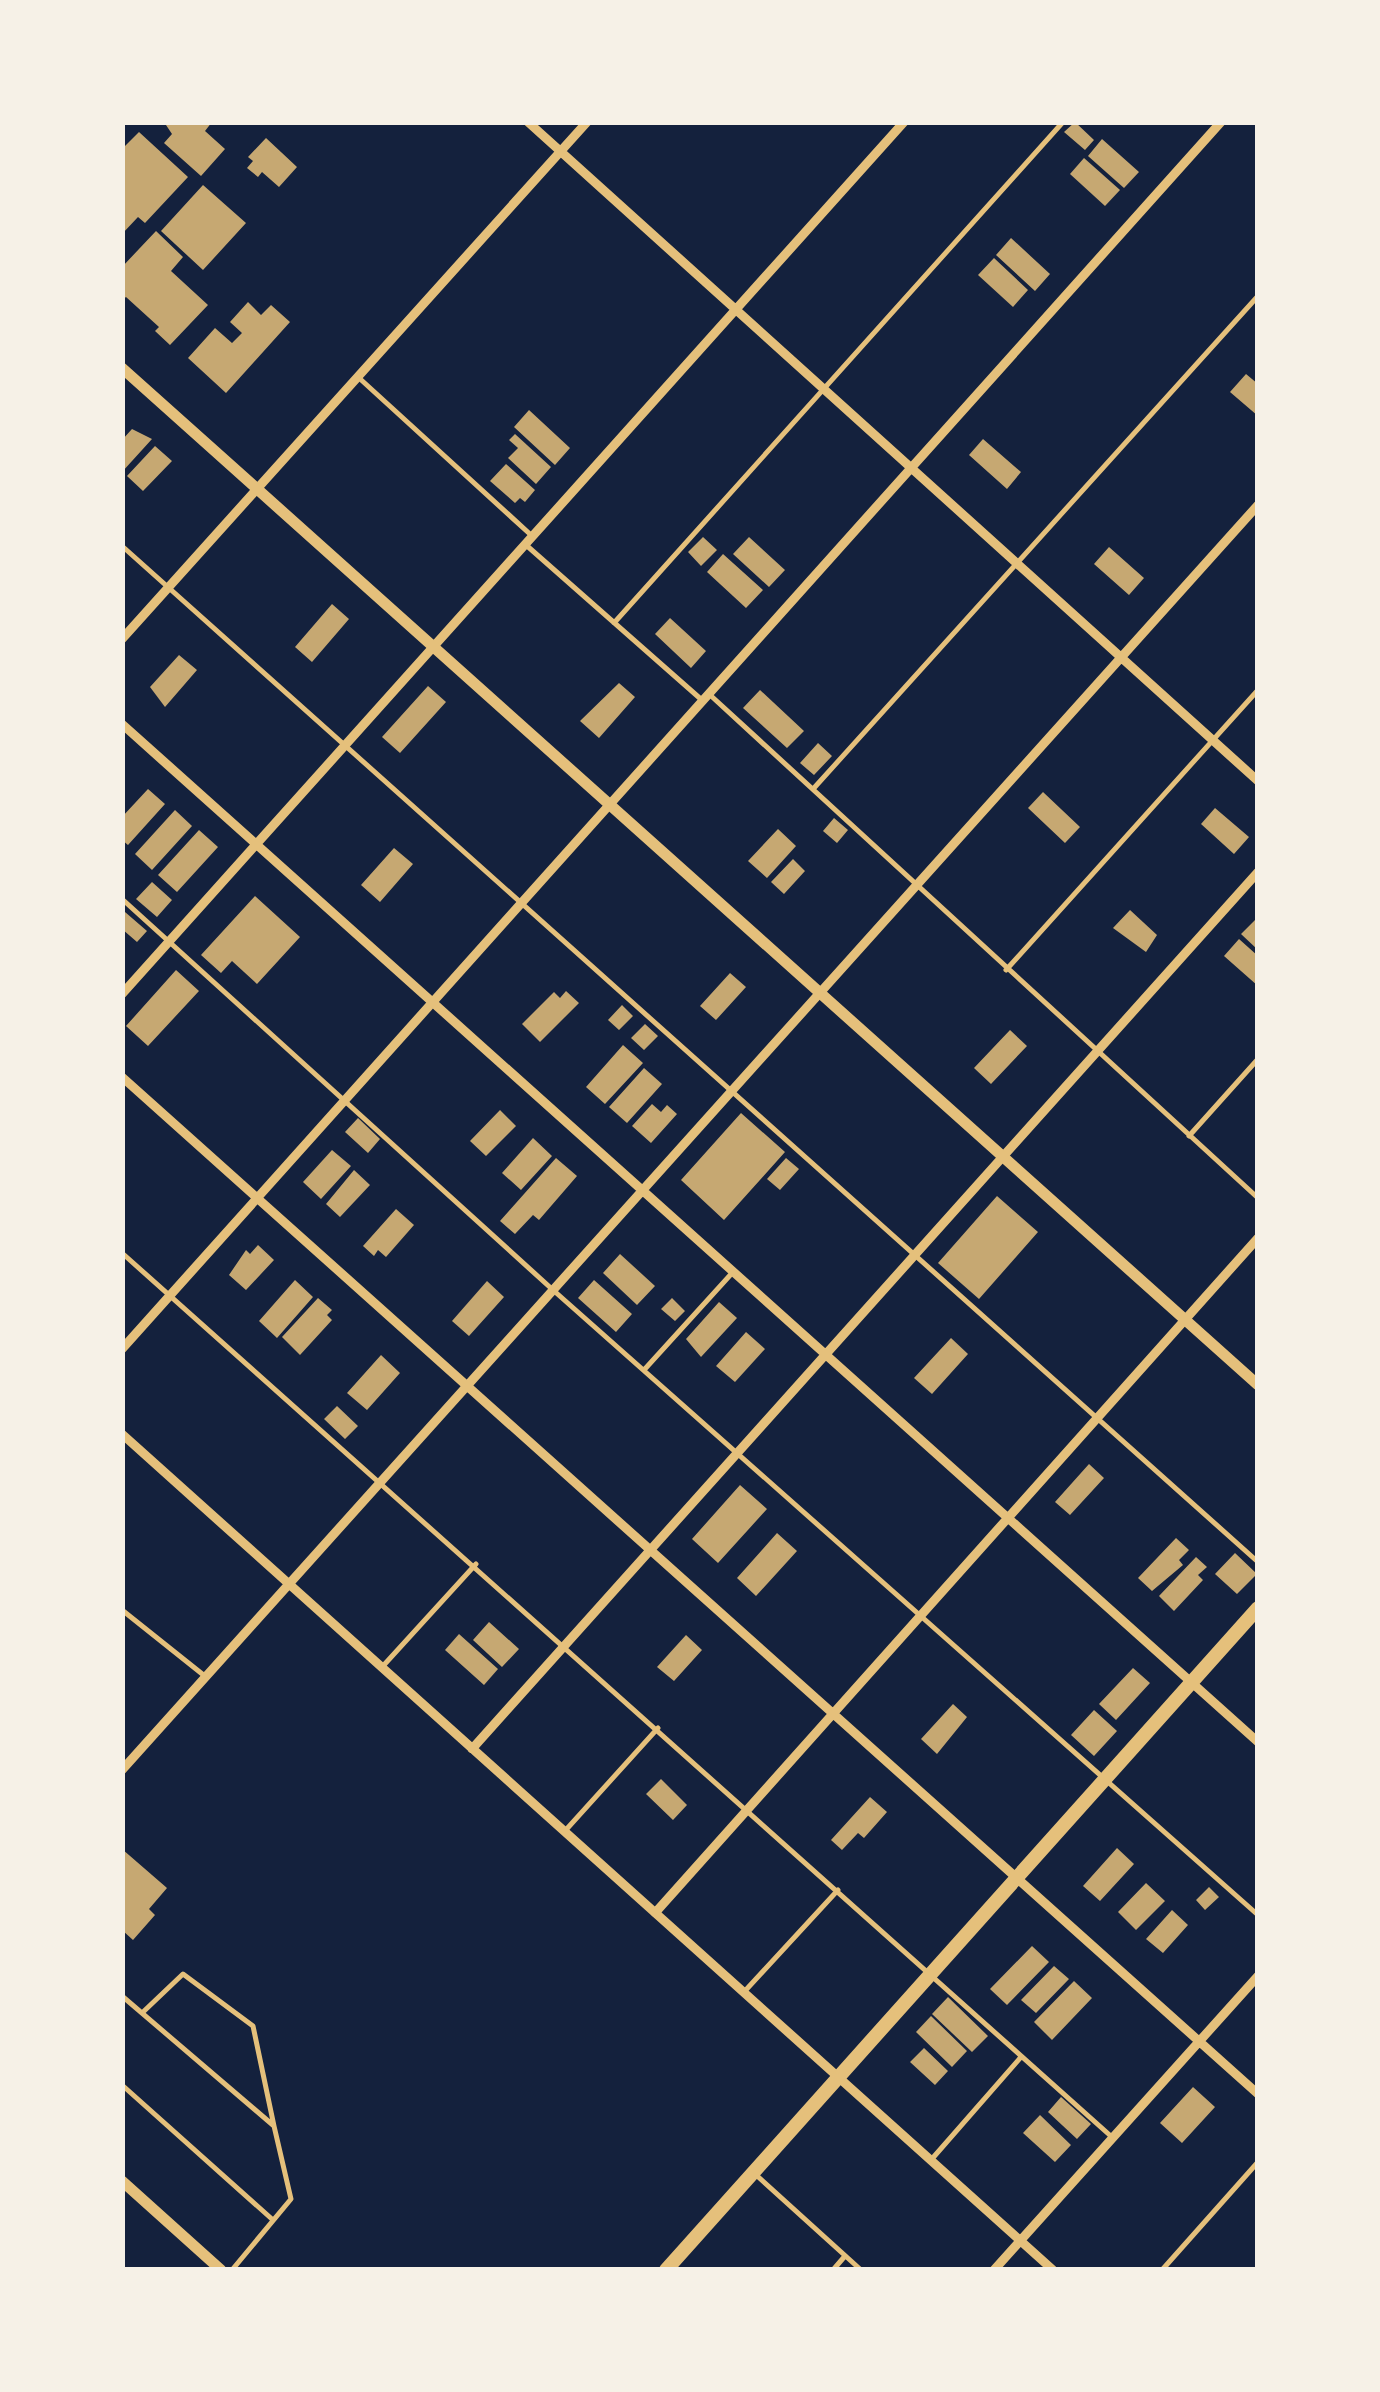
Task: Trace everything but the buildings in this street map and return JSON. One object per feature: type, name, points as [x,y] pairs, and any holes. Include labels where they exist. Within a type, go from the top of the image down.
[{"type":"main road","points":[[666,2270],[1258,1608]]},
{"type":"street","points":[[528,122],[1258,781]]},
{"type":"street","points":[[122,639],[587,122]]},
{"type":"street","points":[[122,994],[904,122]]},
{"type":"street","points":[[122,1349],[1222,122]]},
{"type":"street","points":[[122,368],[1258,1385]]},
{"type":"street","points":[[122,1770],[1258,505]]},
{"type":"street","points":[[122,724],[1258,1742]]},
{"type":"street","points":[[472,1749],[1258,872]]},
{"type":"street","points":[[122,1077],[1258,2094]]},
{"type":"street","points":[[655,1912],[1258,1238]]},
{"type":"street","points":[[122,1434],[1053,2270]]},
{"type":"street","points":[[994,2270],[1258,1976]]},
{"type":"street","points":[[122,2181],[221,2270]]},
{"type":"lane","points":[[614,623],[1063,122]]},
{"type":"lane","points":[[814,788],[1258,296]]},
{"type":"lane","points":[[358,377],[614,623],[814,788],[1006,970],[1258,1198]]},
{"type":"lane","points":[[122,546],[523,902],[729,1093],[1098,1416],[1258,1562]]},
{"type":"lane","points":[[1006,970],[1258,690]]},
{"type":"lane","points":[[122,900],[553,1290],[1258,1915]]},
{"type":"lane","points":[[1189,1136],[1258,1058]]},
{"type":"lane","points":[[122,1253],[476,1564],[1113,2138]]},
{"type":"lane","points":[[644,1370],[733,1272]]},
{"type":"lane","points":[[381,1668],[476,1564]]},
{"type":"lane","points":[[122,1610],[206,1677]]},
{"type":"lane","points":[[564,1832],[658,1728]]},
{"type":"lane","points":[[744,1992],[838,1890]]},
{"type":"lane","points":[[142,2013],[184,1974],[253,2026],[291,2199],[232,2270]]},
{"type":"lane","points":[[122,1996],[274,2126]]},
{"type":"lane","points":[[931,2160],[1022,2057]]},
{"type":"lane","points":[[122,2085],[273,2220]]},
{"type":"lane","points":[[1162,2270],[1258,2162]]},
{"type":"lane","points":[[753,2172],[861,2270]]},
{"type":"lane","points":[[833,2270],[845,2256]]}]
